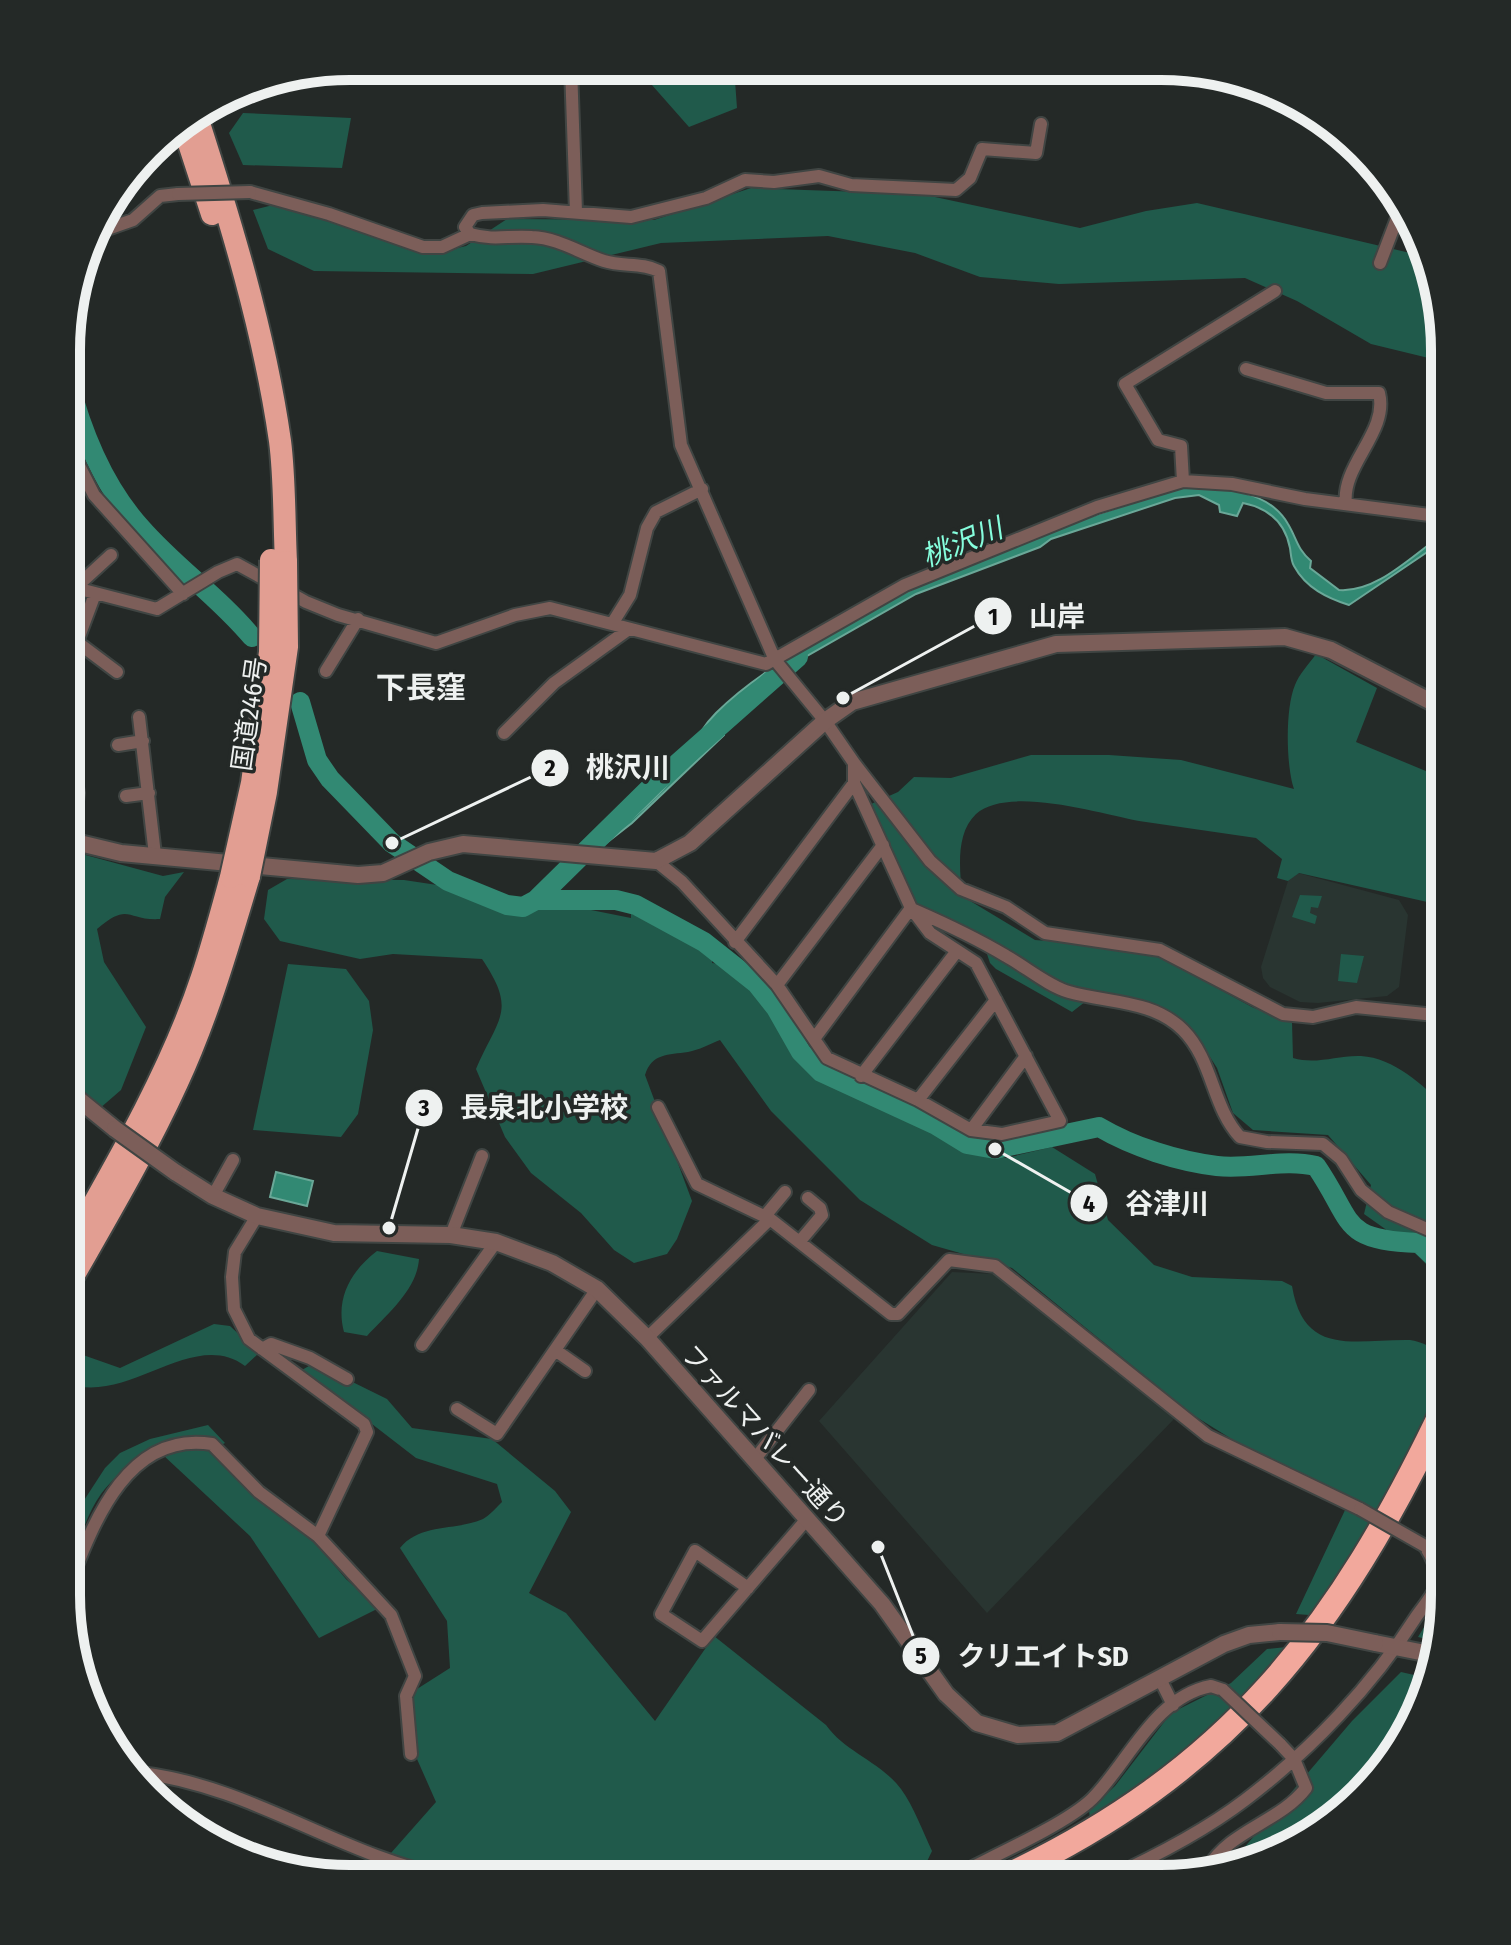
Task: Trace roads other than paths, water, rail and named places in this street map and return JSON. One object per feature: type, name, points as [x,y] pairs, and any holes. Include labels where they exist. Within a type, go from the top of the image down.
[{"type":"highway","name":"国道246号","points":[[80,1264],[130,1176],[177,1083],[216,986],[240,876],[270,652],[279,561],[280,445],[269,371],[230,221],[200,126]]},
{"type":"highway","name":"国道246号","points":[[187,136],[217,230],[255,373],[279,561]]},
{"type":"highway","name":"国道246号","points":[[80,1228],[118,1162],[167,1060],[202,980],[240,876]]},
{"type":"highway","points":[[1028,1864],[1106,1823],[1159,1787],[1223,1734],[1271,1686],[1312,1638],[1430,1452]]},
{"type":"highway","points":[[1044,1864],[1110,1829],[1162,1792],[1227,1738],[1274,1691],[1318,1640],[1348,1597],[1430,1453]]},
{"type":"street","points":[[571,81],[576,212]]},
{"type":"street","points":[[1041,124],[1036,153],[982,149],[970,178],[956,190],[851,185],[819,176],[774,182],[745,180],[706,198],[665,211],[607,217],[543,210],[473,215],[465,227],[470,234],[494,241],[534,236],[580,248],[604,261],[659,271],[681,445],[775,660],[930,861],[961,889],[1006,907],[1045,933],[1160,950],[1283,1014],[1313,1017],[1356,1007],[1430,1015]]},
{"type":"street","points":[[110,228],[133,220],[160,196],[250,192],[329,214],[423,247],[442,247],[470,234]]},
{"type":"street","points":[[1380,263],[1397,219]]},
{"type":"street","points":[[1183,481],[1181,446],[1158,440],[1125,384],[1275,291]]},
{"type":"street","points":[[1246,369],[1326,393],[1379,393],[1367,446],[1345,487],[1346,504]]},
{"type":"street","points":[[80,468],[94,495],[186,592]]},
{"type":"street","points":[[80,589],[157,609],[237,564],[251,568],[306,602],[436,643],[515,615],[550,608],[744,661],[766,664],[905,585],[1097,507],[1183,481],[1232,484],[1431,515]]},
{"type":"street","points":[[612,624],[630,595],[647,528],[656,512],[702,489]]},
{"type":"street","points":[[80,580],[111,555]]},
{"type":"street","points":[[80,634],[95,594]]},
{"type":"street","points":[[326,671],[358,619]]},
{"type":"street","points":[[504,733],[554,683],[629,629]]},
{"type":"street","points":[[80,844],[108,851],[358,875],[383,873],[429,852],[463,844],[656,861],[690,843],[825,721],[852,702],[876,692],[1056,644],[1285,637],[1308,641],[1431,702]]},
{"type":"street","points":[[80,644],[117,672]]},
{"type":"street","points":[[139,717],[155,855]]},
{"type":"street","points":[[118,745],[143,741]]},
{"type":"street","points":[[656,861],[682,882],[777,985],[827,1058],[918,1100],[971,1130],[1002,1134],[1060,1121],[976,963],[930,933],[911,908],[854,783],[854,763]]},
{"type":"street","points":[[735,942],[854,783]]},
{"type":"street","points":[[126,796],[149,793]]},
{"type":"street","points":[[777,985],[883,845]]},
{"type":"street","points":[[814,1039],[911,908]]},
{"type":"street","points":[[911,908],[967,933],[1067,992],[1127,1003],[1161,1014],[1184,1031],[1200,1055],[1223,1112],[1240,1137],[1267,1142],[1323,1144],[1341,1159],[1361,1190],[1388,1212],[1430,1231]]},
{"type":"street","points":[[861,1076],[957,951]]},
{"type":"street","points":[[918,1100],[996,1000]]},
{"type":"street","points":[[971,1130],[1026,1056]]},
{"type":"street","name":"ファルマバレー通り","points":[[80,1101],[175,1172],[213,1196],[257,1216],[334,1233],[451,1235],[496,1242],[552,1263],[597,1289],[647,1338],[755,1459],[890,1615],[946,1694],[977,1723],[1018,1735],[1057,1733],[1224,1644],[1249,1635],[1327,1633],[1425,1653]]},
{"type":"street","points":[[658,1107],[697,1184],[768,1217],[891,1314],[898,1314],[949,1260],[995,1266],[1208,1436],[1360,1509],[1425,1546],[1430,1555]]},
{"type":"street","points":[[451,1235],[482,1156]]},
{"type":"street","points":[[213,1196],[233,1160]]},
{"type":"street","points":[[647,1338],[768,1217],[785,1192]]},
{"type":"street","points":[[801,1240],[822,1215],[820,1208],[808,1198]]},
{"type":"street","points":[[257,1216],[235,1252],[232,1277],[234,1309],[249,1339],[364,1424],[367,1432],[318,1536]]},
{"type":"street","points":[[422,1345],[496,1242]]},
{"type":"street","points":[[457,1409],[497,1434],[597,1289]]},
{"type":"street","points":[[262,1349],[271,1344],[310,1358],[347,1379]]},
{"type":"street","points":[[555,1350],[585,1371]]},
{"type":"street","points":[[755,1459],[809,1390]]},
{"type":"street","points":[[80,1560],[102,1508],[116,1486],[138,1465],[158,1453],[179,1447],[212,1444],[259,1492],[318,1536],[391,1615],[405,1643],[415,1676],[406,1696],[411,1754]]},
{"type":"street","points":[[748,1588],[695,1551],[661,1614],[702,1641],[748,1588],[807,1519]]},
{"type":"street","points":[[1136,1864],[1187,1838],[1244,1801],[1294,1759],[1361,1691],[1397,1647],[1430,1595]]},
{"type":"street","points":[[1160,1679],[1173,1705]]},
{"type":"street","points":[[976,1864],[1090,1800],[1146,1728],[1199,1688],[1211,1686],[1223,1690],[1294,1759],[1306,1788],[1296,1801],[1227,1845],[1215,1859]]},
{"type":"street","points":[[150,1775],[253,1801],[362,1851],[406,1864]]},
{"type":"waterway","name":"桃沢川","points":[[80,420],[105,477],[128,512],[154,542],[252,637]]},
{"type":"waterway","name":"桃沢川","points":[[300,702],[317,760],[330,779],[392,843],[448,881],[507,905],[523,907],[536,900],[653,785],[798,657]]},
{"type":"waterway","points":[[536,900],[616,900],[636,905],[704,942],[757,984],[776,1008],[801,1052],[821,1072],[936,1125],[967,1144],[995,1149],[1099,1127],[1141,1147],[1202,1164],[1229,1167],[1291,1163],[1316,1166],[1352,1225],[1375,1238],[1419,1243],[1430,1253]]},
{"type":"place","name":"山岸","points":[[843,698]]},
{"type":"place","name":"桃沢川","points":[[392,843]]},
{"type":"place","name":"谷津川","points":[[995,1149]]},
{"type":"place","name":"長泉北小学校","points":[[389,1228]]},
{"type":"place","name":"クリエイトSD","points":[[878,1547]]},
{"type":"district","name":"下長窪","points":[[421,688]]}]
